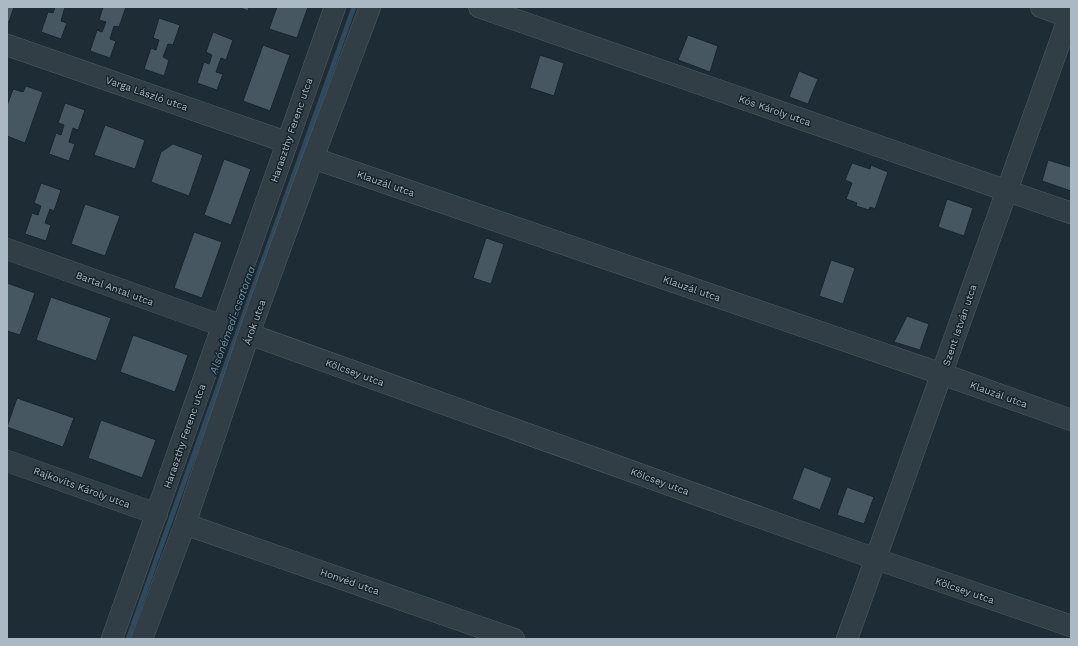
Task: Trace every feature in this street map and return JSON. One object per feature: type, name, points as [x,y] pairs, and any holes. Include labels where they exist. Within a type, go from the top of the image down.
[{"type":"street","name":"Haraszthy Ferenc utca","points":[[112,639],[334,7]]},
{"type":"street","name":"Árok utca","points":[[142,639],[185,524],[249,334],[370,7]]},
{"type":"street","name":"Kós Károly utca","points":[[479,7],[1071,213]]},
{"type":"street","points":[[1040,7],[1070,15]]},
{"type":"street","name":"Szent István utca","points":[[848,639],[1006,191],[1070,15]]},
{"type":"street","name":"Varga László utca","points":[[7,45],[286,142]]},
{"type":"street","name":"Klauzál utca","points":[[313,158],[942,374],[1071,420]]},
{"type":"street","name":"Bartal Antal utca","points":[[7,249],[222,326]]},
{"type":"street","name":"Kölcsey utca","points":[[249,334],[876,559],[1071,626]]},
{"type":"street","name":"Rajkovits Károly utca","points":[[7,461],[157,514]]},
{"type":"street","name":"Honvéd utca","points":[[185,524],[514,639]]},
{"type":"building","points":[[7,7],[14,7],[9,22],[7,21]]},
{"type":"building","points":[[55,7],[65,7],[61,21],[67,23],[61,39],[41,32],[48,12],[53,13]]},
{"type":"building","points":[[103,7],[126,7],[119,27],[114,26],[110,39],[116,41],[110,58],[90,51],[97,30],[102,32],[106,22],[99,20]]},
{"type":"building","points":[[238,7],[249,7],[248,11]]},
{"type":"building","points":[[277,7],[308,7],[297,38],[269,29]]},
{"type":"building","points":[[159,18],[180,25],[173,45],[168,44],[163,57],[169,60],[164,76],[144,69],[151,48],[156,50],[159,40],[153,38]]},
{"type":"building","points":[[213,32],[233,40],[226,60],[221,58],[216,72],[223,74],[217,90],[197,83],[204,62],[209,64],[212,55],[206,52]]},
{"type":"building","points":[[688,35],[718,46],[710,72],[678,60]]},
{"type":"building","points":[[263,45],[290,55],[270,111],[243,101]]},
{"type":"building","points":[[540,55],[564,63],[554,96],[530,88]]},
{"type":"building","points":[[799,71],[818,79],[808,104],[789,97]]},
{"type":"building","points":[[26,86],[43,92],[25,143],[7,136],[7,106],[13,89],[23,92]]},
{"type":"building","points":[[65,103],[85,110],[78,130],[73,128],[69,142],[75,144],[69,161],[49,154],[56,133],[61,135],[64,125],[58,123]]},
{"type":"building","points":[[105,125],[145,140],[135,169],[94,155]]},
{"type":"building","points":[[173,144],[203,155],[189,196],[151,182],[161,152]]},
{"type":"building","points":[[224,159],[251,169],[231,225],[204,215]]},
{"type":"building","points":[[1048,160],[1071,167],[1071,191],[1042,181]]},
{"type":"building","points":[[852,163],[870,169],[871,165],[888,172],[875,209],[870,207],[869,210],[856,206],[857,203],[846,199],[852,183],[845,180]]},
{"type":"building","points":[[41,183],[61,190],[54,211],[50,209],[45,223],[51,225],[46,241],[25,234],[32,213],[38,215],[41,206],[34,203]]},
{"type":"building","points":[[947,199],[973,208],[964,236],[938,227]]},
{"type":"building","points":[[85,204],[120,216],[105,256],[71,244]]},
{"type":"building","points":[[194,232],[222,242],[202,298],[174,288]]},
{"type":"building","points":[[486,238],[504,244],[491,284],[473,278]]},
{"type":"building","points":[[831,260],[855,268],[843,304],[819,296]]},
{"type":"building","points":[[7,283],[35,293],[20,335],[7,331]]},
{"type":"building","points":[[51,297],[111,318],[96,361],[36,340]]},
{"type":"building","points":[[907,316],[929,324],[920,350],[894,342]]},
{"type":"building","points":[[133,335],[188,355],[175,392],[120,372]]},
{"type":"building","points":[[17,398],[74,418],[63,447],[7,427]]},
{"type":"building","points":[[101,420],[156,440],[142,478],[88,458]]},
{"type":"building","points":[[804,467],[832,478],[820,510],[792,499]]},
{"type":"building","points":[[847,487],[874,497],[864,524],[837,515]]},
{"type":"waterway","name":"Alsónémedi-csatorna","points":[[128,639],[354,7]]}]
